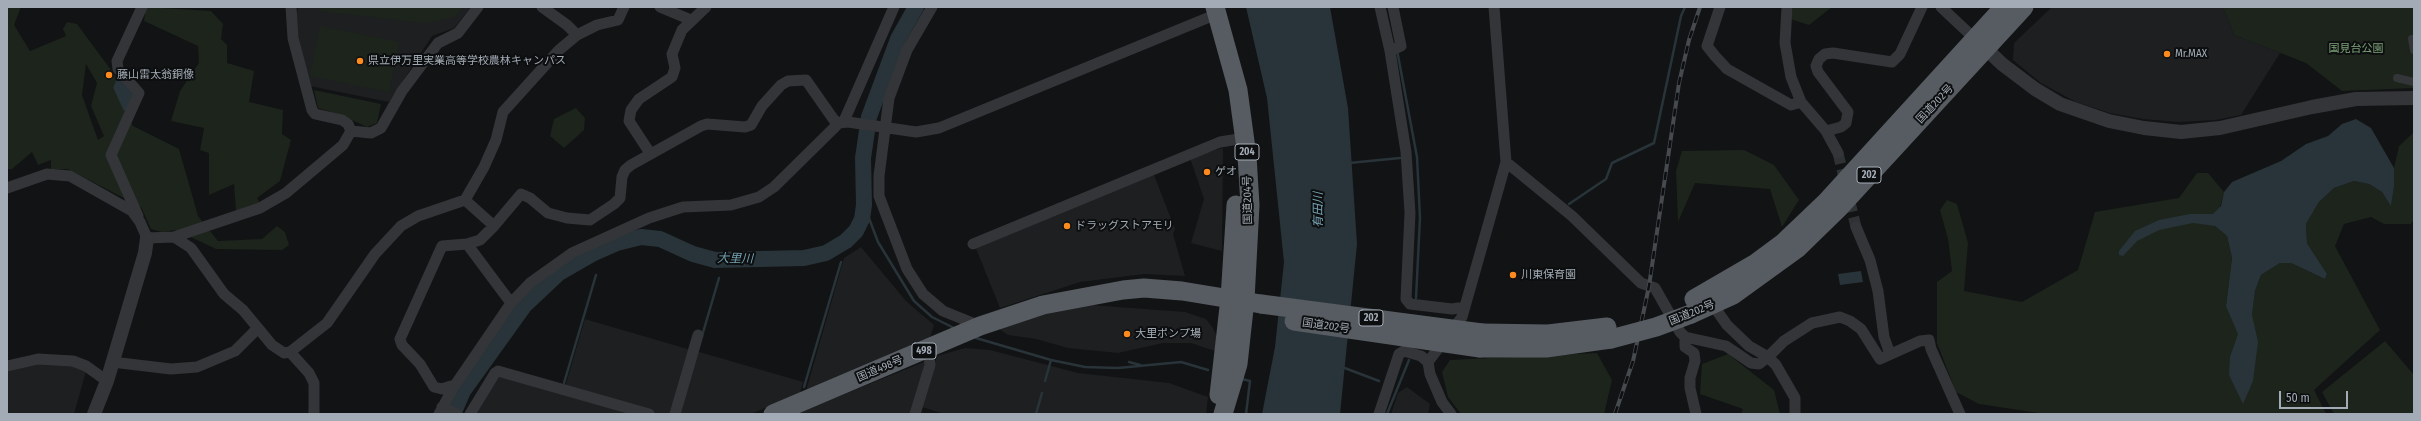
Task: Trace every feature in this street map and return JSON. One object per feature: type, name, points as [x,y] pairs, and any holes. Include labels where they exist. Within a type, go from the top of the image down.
[{"type":"highway","name":"国道202号","points":[[1244,307],[1481,340],[1548,334],[1609,333],[1687,309],[1713,305],[1764,274],[1798,248],[1838,209],[1981,44],[2004,7]]},
{"type":"highway","name":"国道202号","points":[[1687,309],[1783,243],[1826,202],[1981,44],[2024,7]]},
{"type":"highway","name":"国道204号","points":[[1211,11],[1229,100],[1239,139],[1236,210],[1244,307]]},
{"type":"highway","name":"国道498号","points":[[773,414],[980,326],[1043,305],[1123,290],[1144,288],[1244,307]]},
{"type":"highway","points":[[1216,414],[1244,307]]},
{"type":"highway","points":[[1223,414],[1238,364],[1244,307]]},
{"type":"street","points":[[94,414],[107,381],[145,253],[147,238],[111,155],[139,93],[118,69],[118,61],[142,7]]},
{"type":"street","points":[[291,7],[293,38],[312,110],[315,114],[342,120],[348,124],[351,131]]},
{"type":"street","points":[[351,131],[371,133],[381,128],[402,91],[438,43],[458,33],[478,7]]},
{"type":"street","points":[[542,7],[567,24],[577,35]]},
{"type":"street","points":[[174,237],[191,248],[224,294],[244,310],[272,345],[284,353],[290,352],[327,323],[371,259],[401,226],[418,216],[465,200],[484,167],[496,140],[503,112],[559,50],[577,35],[597,25],[614,23],[618,20],[624,7]]},
{"type":"street","points":[[660,7],[691,20]]},
{"type":"street","points":[[650,153],[629,121],[631,110],[639,99],[672,77],[675,68],[672,54],[682,30],[706,7]]},
{"type":"street","points":[[457,414],[441,410],[453,388],[511,303],[530,283],[550,267],[600,240],[683,207],[731,205],[759,197],[774,187],[844,122],[894,7]]},
{"type":"street","points":[[932,7],[907,50],[893,83],[889,98],[879,176],[879,196],[907,269],[923,294],[943,311],[980,326]]},
{"type":"street","points":[[1380,7],[1390,51],[1407,167],[1410,213],[1406,299],[1410,304],[1452,309],[1465,307]]},
{"type":"street","points":[[1390,51],[1400,46],[1393,7]]},
{"type":"street","points":[[1428,362],[1462,317],[1506,162],[1494,7]]},
{"type":"street","points":[[1720,7],[1707,46],[1715,56],[1727,69],[1791,105],[1801,102]]},
{"type":"street","points":[[1787,7],[1785,43],[1786,61],[1801,102],[1826,131],[1838,153]]},
{"type":"street","points":[[1826,131],[1841,128],[1846,123],[1848,112],[1818,72],[1816,66],[1819,59],[1825,54],[1833,53],[1892,62],[1900,54],[1922,7]]},
{"type":"street","points":[[1941,7],[2002,64],[2035,89],[2060,104],[2110,121],[2144,128],[2181,132],[2220,128],[2312,107],[2356,99],[2414,98]]},
{"type":"street","points":[[453,388],[451,386],[442,389],[434,387],[420,364],[402,345],[400,339],[442,246],[467,244],[480,240],[521,194],[530,198],[548,213],[567,218],[590,220],[614,204],[620,198],[625,170],[650,153],[701,126],[745,127],[751,125],[762,106],[781,85],[788,81],[806,80],[834,120],[916,132],[939,128],[1211,11]]},
{"type":"street","points":[[2412,39],[2414,50]]},
{"type":"street","points":[[2396,78],[2414,82]]},
{"type":"street","points":[[147,238],[174,237],[260,208],[286,193],[343,145],[351,131]]},
{"type":"street","points":[[973,244],[1220,142],[1239,139]]},
{"type":"street","points":[[1506,162],[1572,216],[1641,283],[1655,288],[1680,332],[1685,337],[1726,346],[1750,362],[1758,364],[1768,357],[1784,341],[1812,323],[1840,317],[1850,321],[1861,329],[1880,359],[1920,341],[1929,340],[1931,349],[1960,414]]},
{"type":"street","points":[[7,188],[47,174],[70,176],[132,211],[140,222]]},
{"type":"street","points":[[465,200],[494,226]]},
{"type":"street","points":[[1856,227],[1870,260],[1878,291],[1884,337],[1890,354]]},
{"type":"street","points":[[467,244],[511,303]]},
{"type":"street","points":[[1713,305],[1727,325],[1748,346],[1768,357],[1776,365],[1795,398],[1795,414]]},
{"type":"street","points":[[112,362],[171,369],[197,367],[235,351],[258,328]]},
{"type":"street","points":[[675,414],[698,335]]},
{"type":"street","points":[[1685,337],[1686,347],[1694,353],[1695,361],[1690,378],[1690,388],[1696,414]]},
{"type":"street","points":[[915,414],[930,365],[928,349]]},
{"type":"street","points":[[1379,414],[1399,354],[1404,351],[1421,356],[1428,362],[1430,374],[1442,402],[1451,414]]},
{"type":"street","points":[[290,352],[309,373],[314,383],[314,414]]},
{"type":"street","points":[[7,366],[38,359],[73,361],[86,366],[107,381]]},
{"type":"street","points":[[470,414],[495,373],[498,371],[649,414]]},
{"type":"shaded area","name":"県立伊万里実業高等学校農林キャンパス","points":[[298,7],[471,7],[454,28],[432,36],[389,102],[310,86],[295,23]]},
{"type":"shaded area","points":[[2052,7],[2223,7],[2234,35],[2280,53],[2241,115],[2215,120],[2179,122],[2143,119],[2110,113],[2076,102],[2041,83],[2013,60],[2014,43]]},
{"type":"shaded area","points":[[1223,148],[1222,251],[1191,243],[1204,199],[1190,158]]},
{"type":"shaded area","points":[[1154,175],[1175,229],[1173,234],[1185,276],[1144,274],[1080,282],[1000,308],[975,246]]},
{"type":"shaded area","points":[[861,247],[906,301],[934,325],[930,338],[806,391],[844,258]]},
{"type":"shaded area","points":[[1091,305],[1185,312],[1206,319],[1213,328],[1217,337],[1215,351],[1191,343],[1163,343],[1118,353],[1068,348],[1036,339],[1008,335],[998,328],[1037,314]]},
{"type":"shaded area","points":[[585,319],[691,350],[672,414],[657,414],[565,387]]},
{"type":"shaded area","points":[[965,348],[990,350],[1078,373],[1169,383],[1208,397],[1206,414],[945,414],[922,407],[937,356]]},
{"type":"shaded area","points":[[696,351],[803,382],[800,393],[751,414],[678,414]]},
{"type":"shaded area","points":[[38,362],[75,366],[86,371],[74,414],[7,414],[7,368]]},
{"type":"shaded area","points":[[924,362],[925,367],[912,414],[795,414]]},
{"type":"shaded area","points":[[499,374],[637,414],[475,414]]},
{"type":"shaded area","points":[[1407,387],[1430,404],[1428,414],[1391,414],[1398,393]]},
{"type":"green space","points":[[7,7],[21,7],[14,25],[30,51],[66,36],[63,29],[67,22],[77,24],[117,78],[113,89],[133,126],[179,149],[198,216],[218,241],[262,239],[277,226],[285,232],[289,245],[282,250],[216,249],[176,230],[162,232],[151,229],[141,207],[68,169],[51,169],[51,160],[38,165],[32,152],[12,169],[7,169]],"holes":[[[86,64],[97,83],[91,106],[104,136],[98,140],[82,95]]]},
{"type":"green space","points":[[146,7],[211,11],[223,24],[221,39],[227,45],[227,63],[254,71],[249,102],[283,110],[282,134],[291,140],[280,181],[257,198],[261,205],[236,211],[234,184],[209,195],[209,153],[200,150],[204,128],[171,121],[180,91],[199,63],[198,46],[144,21]]},
{"type":"green space","points":[[316,7],[463,7],[455,17],[425,23],[320,11]]},
{"type":"green space","points":[[1793,7],[1832,7],[1809,25],[1790,19]]},
{"type":"green space","name":"国見台公園","points":[[2223,7],[2414,7],[2414,88],[2342,91],[2306,63],[2234,35]]},
{"type":"green space","points":[[320,26],[399,42],[389,92],[310,76]]},
{"type":"green space","points":[[314,90],[381,104],[377,123],[367,127],[343,116],[318,108]]},
{"type":"green space","points":[[576,108],[585,118],[584,130],[564,148],[550,136],[554,119]]},
{"type":"green space","points":[[2414,132],[2414,219],[2411,224],[2384,224],[2371,217],[2344,224],[2335,246],[2380,330],[2314,390],[2326,414],[2046,414],[1979,404],[1956,392],[1937,343],[1937,282],[1952,271],[1948,239],[1940,210],[1947,200],[1957,204],[1968,243],[1964,291],[2022,302],[2078,270],[2095,212],[2179,198],[2197,173],[2208,173],[2224,192],[2215,226],[2227,236],[2232,258],[2226,306],[2252,314],[2255,291],[2261,275],[2280,263],[2291,263],[2325,279],[2327,274],[2307,243],[2306,224],[2319,202],[2334,188],[2354,181],[2369,184],[2382,192],[2391,205],[2394,187],[2394,168],[2399,146]]},
{"type":"green space","points":[[1744,150],[1774,165],[1799,200],[1782,227],[1770,189],[1695,183],[1678,222],[1676,171],[1682,151]]},
{"type":"green space","points":[[2385,341],[2414,375],[2414,414],[2334,414],[2322,392]]},
{"type":"green space","points":[[1597,353],[1612,380],[1604,414],[1461,414],[1448,397],[1442,372],[1450,360]]},
{"type":"green space","points":[[1728,354],[1774,390],[1780,414],[1741,414],[1743,409],[1700,394],[1702,364]]},
{"type":"water","name":"有田川","points":[[1246,7],[1330,7],[1348,108],[1357,244],[1340,414],[1262,414],[1275,347],[1284,262],[1267,98]]},
{"type":"water","points":[[117,78],[121,78],[133,93],[127,110],[124,111],[113,88]]},
{"type":"water","points":[[2356,119],[2371,128],[2394,168],[2394,187],[2391,206],[2382,192],[2369,184],[2354,181],[2334,188],[2319,202],[2306,224],[2307,243],[2327,274],[2325,279],[2291,263],[2280,263],[2261,275],[2255,291],[2252,315],[2258,342],[2253,381],[2243,404],[2229,375],[2230,357],[2238,334],[2226,306],[2232,258],[2227,236],[2215,226],[2193,223],[2159,230],[2137,241],[2123,256],[2119,255],[2119,251],[2135,231],[2159,220],[2190,214],[2213,214],[2221,206],[2224,192],[2232,182],[2281,161],[2306,144],[2328,136],[2342,124]]},
{"type":"water","points":[[1861,271],[1863,282],[1840,285],[1838,274]]},
{"type":"waterway","name":"大里川","points":[[453,414],[463,391],[524,306],[559,273],[592,254],[617,243],[641,237],[660,239],[693,254],[715,260],[804,258],[826,253],[846,241],[856,231],[862,219],[864,205],[863,158],[869,117],[898,39],[916,7]]},
{"type":"waterway","points":[[1569,204],[1606,179],[1612,163],[1654,143],[1681,16],[1685,7]]},
{"type":"waterway","points":[[1397,50],[1417,157],[1420,218],[1416,298]]},
{"type":"waterway","points":[[1349,163],[1400,158]]},
{"type":"waterway","points":[[864,205],[878,242],[914,301],[932,317],[956,329]]},
{"type":"waterway","points":[[804,387],[841,262]]},
{"type":"waterway","points":[[564,383],[596,275]]},
{"type":"waterway","points":[[702,336],[719,278]]},
{"type":"waterway","points":[[976,338],[1051,360],[1085,367],[1118,368],[1181,362],[1208,370]]},
{"type":"waterway","points":[[1045,381],[1051,360]]},
{"type":"waterway","points":[[1387,414],[1409,360]]},
{"type":"waterway","points":[[1129,362],[1140,365]]},
{"type":"waterway","points":[[1342,367],[1379,381]]},
{"type":"waterway","points":[[1242,379],[1250,381],[1246,414]]},
{"type":"waterway","points":[[1036,414],[1042,393]]},
{"type":"tunnel","points":[[1838,153],[1856,227]]},
{"type":"railway","points":[[1615,414],[1633,361],[1649,286],[1679,83],[1689,40],[1700,7]]},
{"type":"place","name":"Mr.MAX","points":[[2167,54]]},
{"type":"place","name":"県立伊万里実業高等学校農林キャンパス","points":[[360,61]]},
{"type":"place","name":"藤山雷太翁銅像","points":[[109,75]]},
{"type":"place","name":"ゲオ","points":[[1207,172]]},
{"type":"place","name":"ドラッグストアモリ","points":[[1067,226]]},
{"type":"place","name":"川東保育園","points":[[1513,275]]},
{"type":"place","name":"大里ポンプ場","points":[[1127,334]]}]
